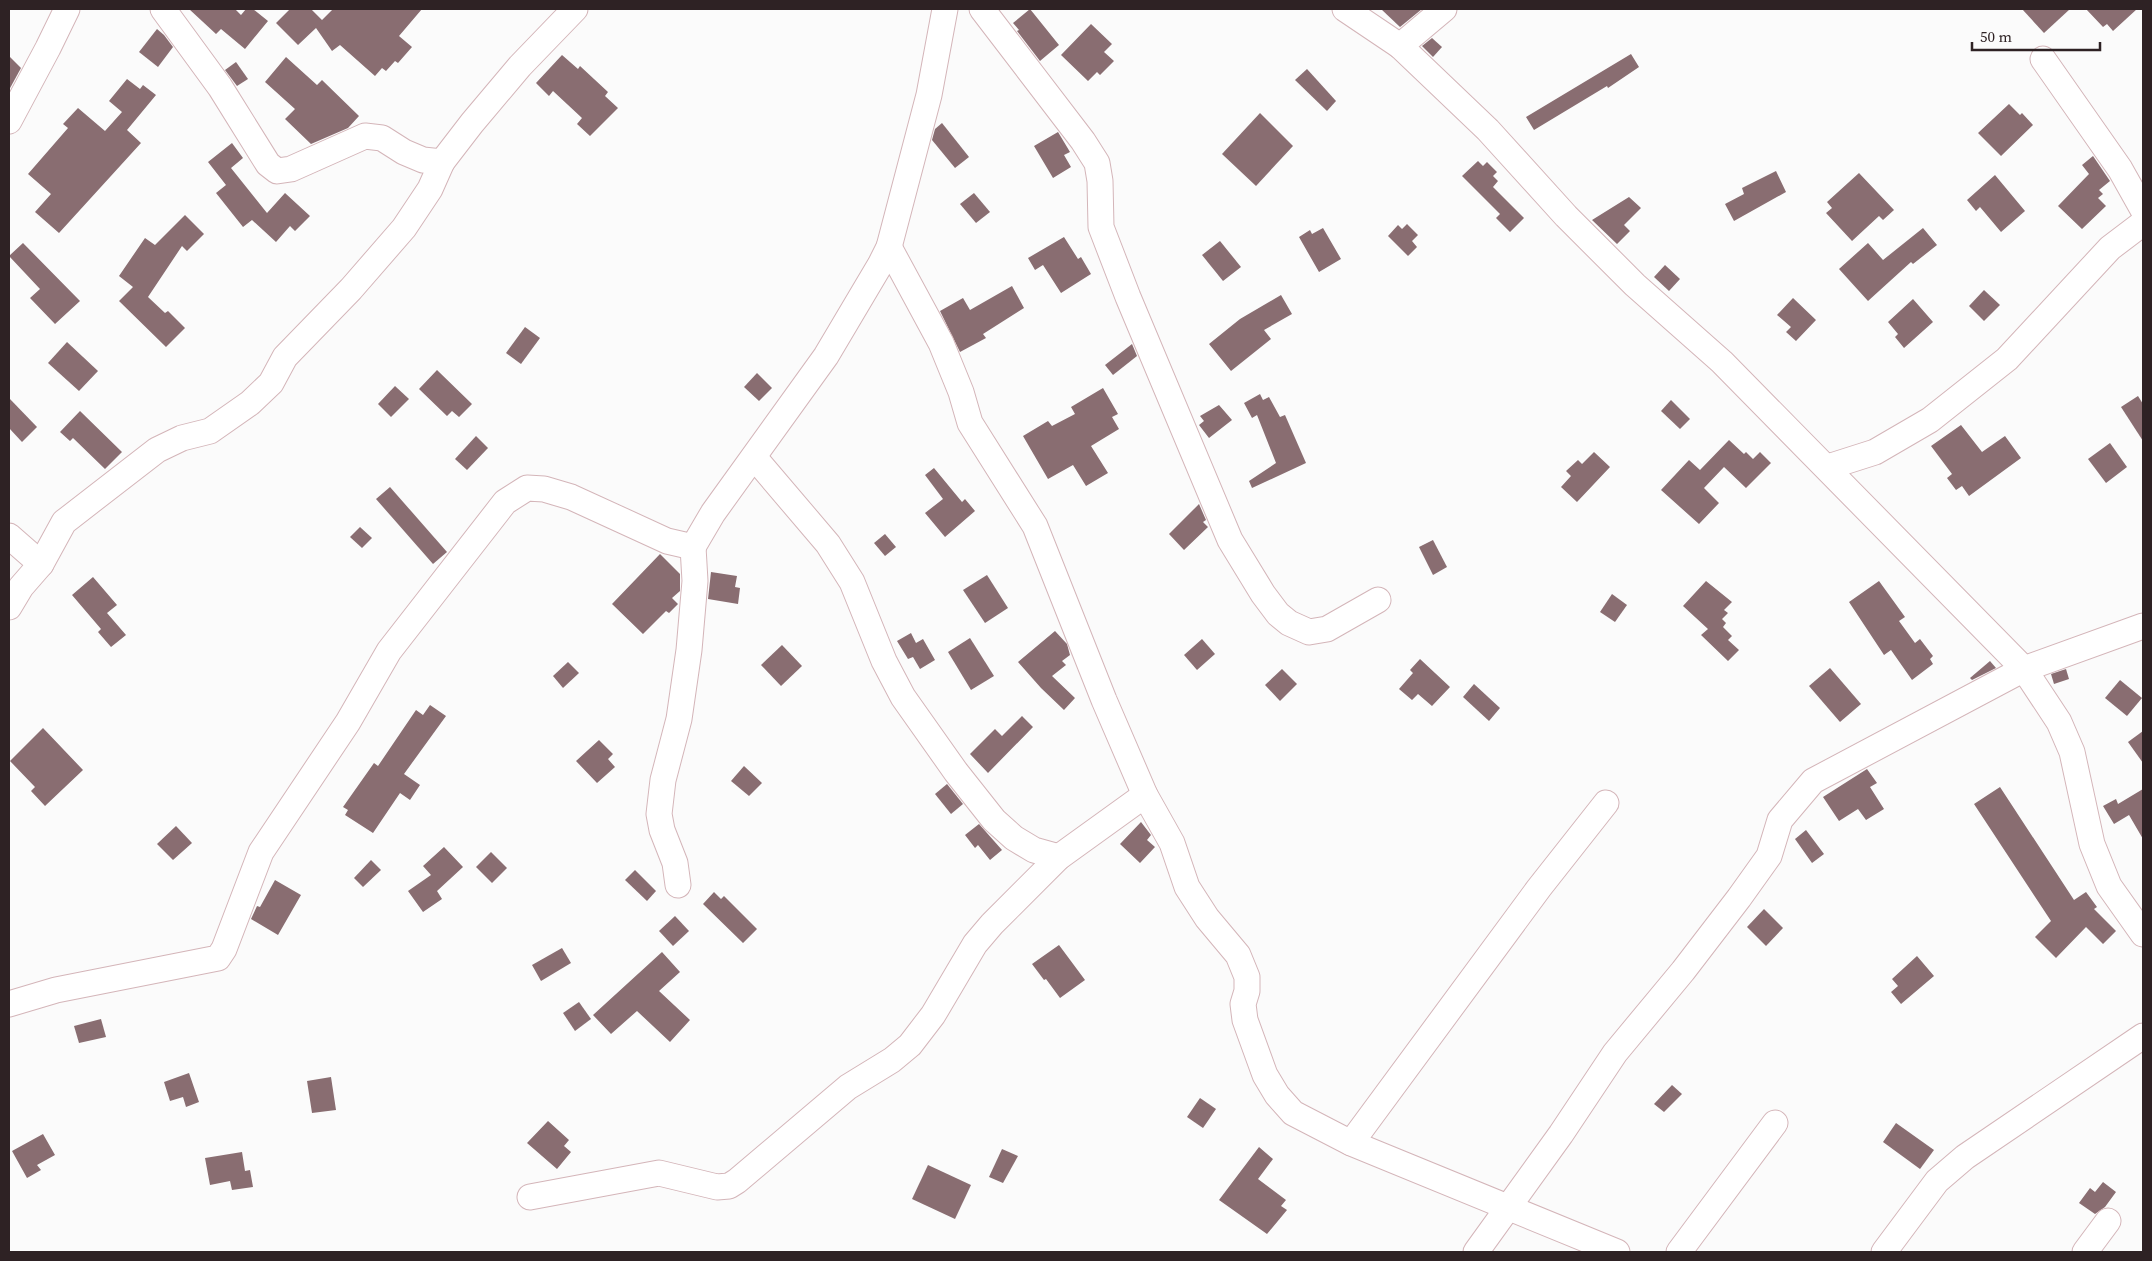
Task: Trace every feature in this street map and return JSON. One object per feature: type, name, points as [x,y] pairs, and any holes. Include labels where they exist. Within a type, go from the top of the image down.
[{"type":"street","points":[[9,121],[67,9]]},
{"type":"street","points":[[163,9],[220,87],[268,164],[277,171],[291,169],[365,136],[382,138],[404,152],[424,160],[442,162]]},
{"type":"street","points":[[9,607],[21,587],[41,564],[64,522],[157,450],[182,438],[210,431],[250,404],[271,383],[285,357],[351,289],[404,228],[430,189],[442,162],[472,123],[520,66],[575,9]]},
{"type":"street","points":[[678,885],[675,863],[662,830],[659,814],[663,780],[679,719],[690,650],[695,581],[693,547],[713,514],[826,356],[889,247],[930,95],[945,9]]},
{"type":"street","points":[[982,9],[1083,141],[1097,163],[1100,181],[1101,227],[1128,297],[1230,540],[1263,594],[1284,618],[1309,632],[1327,629],[1378,600]]},
{"type":"street","points":[[1345,9],[1400,46],[1488,130],[1566,216],[1635,285],[1722,362],[1828,467],[2024,669],[2059,722],[2072,752],[2092,844],[2109,886],[2143,934]]},
{"type":"street","points":[[1400,46],[1444,9]]},
{"type":"street","points":[[2043,59],[2120,168],[2143,210]]},
{"type":"street","points":[[1828,467],[1876,452],[1930,420],[2007,359],[2110,248],[2143,223]]},
{"type":"street","points":[[889,247],[940,343],[962,392],[970,423],[1035,526],[1104,700],[1145,795],[1172,843],[1187,887],[1193,898],[1238,955],[1247,977],[1247,991],[1243,1004],[1245,1020],[1265,1075],[1277,1094],[1293,1113],[1351,1143],[1617,1252]]},
{"type":"street","points":[[754,458],[833,551],[852,582],[884,661],[903,697],[956,772],[994,820],[1014,838],[1034,850],[1059,857]]},
{"type":"street","points":[[9,1004],[56,990],[218,958],[224,949],[261,852],[348,722],[389,651],[505,502],[527,488],[544,489],[571,497],[668,541],[693,547]]},
{"type":"street","points":[[9,536],[41,564]]},
{"type":"street","points":[[1476,1252],[1561,1134],[1615,1053],[1683,971],[1739,898],[1769,856],[1780,820],[1813,781],[2024,669],[2143,626]]},
{"type":"street","points":[[530,1197],[659,1174],[717,1187],[729,1186],[738,1181],[848,1087],[892,1060],[910,1046],[932,1016],[975,944],[992,924],[1059,857],[1145,795]]},
{"type":"street","points":[[1351,1143],[1534,895],[1606,803]]},
{"type":"street","points":[[1884,1252],[1938,1180],[1965,1157],[2143,1036]]},
{"type":"street","points":[[1679,1252],[1775,1123]]},
{"type":"street","points":[[2085,1252],[2108,1221]]},
{"type":"building","points":[[189,9],[235,9],[241,15],[246,9],[253,9],[268,21],[245,49],[221,29],[216,34]]},
{"type":"building","points":[[290,9],[311,9],[322,20],[333,9],[422,9],[399,36],[412,47],[398,63],[395,61],[386,71],[382,68],[375,76],[340,45],[332,51],[316,28],[298,45],[276,23]]},
{"type":"building","points":[[1030,9],[1059,45],[1040,61],[1013,23]]},
{"type":"building","points":[[1381,9],[1422,9],[1400,27]]},
{"type":"building","points":[[2022,9],[2070,9],[2044,33]]},
{"type":"building","points":[[2086,9],[2137,9],[2113,31],[2107,24],[2103,27]]},
{"type":"building","points":[[1091,24],[1112,44],[1104,52],[1114,61],[1100,75],[1097,72],[1088,81],[1061,55]]},
{"type":"building","points":[[157,29],[173,47],[158,67],[139,52]]},
{"type":"building","points":[[1432,38],[1442,47],[1433,57],[1422,46]]},
{"type":"building","points":[[1631,54],[1639,67],[1608,88],[1607,86],[1534,130],[1526,117]]},
{"type":"building","points":[[562,55],[578,69],[580,66],[608,92],[605,96],[618,108],[590,136],[577,124],[582,118],[553,91],[549,96],[536,83]]},
{"type":"building","points":[[9,56],[21,68],[9,90]]},
{"type":"building","points":[[286,57],[317,85],[322,80],[359,116],[348,128],[311,144],[285,119],[295,109],[265,82]]},
{"type":"building","points":[[236,62],[248,79],[237,86],[225,70]]},
{"type":"building","points":[[1307,69],[1336,101],[1327,111],[1295,80]]},
{"type":"building","points":[[127,79],[140,89],[143,85],[156,95],[127,130],[141,143],[59,233],[35,212],[51,194],[28,174],[68,128],[63,124],[78,108],[105,131],[122,112],[109,101]]},
{"type":"building","points":[[2009,104],[2020,115],[2022,113],[2033,125],[2001,156],[1978,133]]},
{"type":"building","points":[[1260,113],[1293,146],[1256,186],[1222,154]]},
{"type":"building","points":[[942,123],[969,157],[955,168],[932,140],[935,129]]},
{"type":"building","points":[[1058,132],[1070,152],[1064,155],[1071,167],[1053,178],[1034,146]]},
{"type":"building","points":[[232,143],[243,158],[231,168],[267,213],[285,193],[310,216],[295,231],[290,226],[276,242],[252,220],[243,227],[216,193],[226,185],[208,162]]},
{"type":"building","points":[[2093,156],[2110,181],[2099,190],[2103,194],[2098,198],[2106,206],[2082,229],[2058,206],[2089,174],[2082,165]]},
{"type":"building","points":[[1478,161],[1483,166],[1487,162],[1497,172],[1493,176],[1498,181],[1493,187],[1524,218],[1510,232],[1496,218],[1500,214],[1462,176]]},
{"type":"building","points":[[1776,171],[1786,192],[1734,221],[1725,204],[1744,194],[1742,188]]},
{"type":"building","points":[[1859,173],[1894,210],[1883,220],[1879,216],[1852,241],[1826,213],[1832,208],[1827,202]]},
{"type":"building","points":[[1995,175],[2025,211],[2001,232],[1980,207],[1976,211],[1967,200]]},
{"type":"building","points":[[974,193],[990,212],[976,223],[960,204]]},
{"type":"building","points":[[1629,197],[1641,208],[1624,225],[1630,231],[1617,244],[1592,220]]},
{"type":"building","points":[[185,215],[204,234],[187,251],[182,246],[148,297],[165,313],[168,311],[185,328],[166,347],[119,301],[133,287],[119,276],[145,238],[155,245]]},
{"type":"building","points":[[1407,224],[1418,235],[1412,241],[1417,247],[1408,256],[1388,236],[1398,225],[1402,229]]},
{"type":"building","points":[[1323,228],[1341,259],[1319,272],[1299,237],[1310,230],[1312,234]]},
{"type":"building","points":[[1923,228],[1937,245],[1913,264],[1911,262],[1868,301],[1839,269],[1868,243],[1883,260]]},
{"type":"building","points":[[1064,237],[1078,259],[1081,257],[1091,274],[1061,293],[1043,265],[1035,270],[1028,258]]},
{"type":"building","points":[[1220,241],[1241,267],[1223,281],[1202,255]]},
{"type":"building","points":[[23,243],[80,301],[55,324],[30,298],[40,289],[9,256]]},
{"type":"building","points":[[1665,265],[1680,279],[1669,291],[1654,277]]},
{"type":"building","points":[[1012,286],[1024,308],[983,334],[986,338],[960,352],[940,311],[963,298],[970,310]]},
{"type":"building","points":[[1984,290],[2000,305],[1984,321],[1969,306]]},
{"type":"building","points":[[1281,295],[1292,314],[1264,330],[1271,339],[1231,371],[1209,344],[1240,319]]},
{"type":"building","points":[[1793,298],[1816,320],[1796,341],[1786,332],[1791,327],[1777,315]]},
{"type":"building","points":[[1913,299],[1933,322],[1904,348],[1895,337],[1898,334],[1888,322]]},
{"type":"building","points":[[525,327],[540,338],[521,364],[506,353]]},
{"type":"building","points":[[67,342],[98,371],[79,391],[48,363]]},
{"type":"building","points":[[1132,344],[1137,356],[1113,375],[1105,365]]},
{"type":"building","points":[[437,370],[472,404],[459,417],[452,411],[447,416],[419,389]]},
{"type":"building","points":[[757,373],[772,388],[759,401],[744,387]]},
{"type":"building","points":[[395,386],[409,399],[391,417],[378,404]]},
{"type":"building","points":[[1103,388],[1118,414],[1112,417],[1119,429],[1091,446],[1108,473],[1086,486],[1073,465],[1048,479],[1023,436],[1048,421],[1052,426],[1075,414],[1071,407]]},
{"type":"building","points":[[1260,394],[1263,400],[1269,397],[1280,417],[1285,415],[1306,463],[1252,488],[1249,481],[1276,463],[1257,415],[1252,418],[1244,403]]},
{"type":"building","points":[[2138,396],[2143,404],[2143,441],[2121,407]]},
{"type":"building","points":[[9,398],[37,427],[22,442],[9,428]]},
{"type":"building","points":[[1671,400],[1690,419],[1680,429],[1661,411]]},
{"type":"building","points":[[1219,405],[1232,420],[1209,438],[1199,425],[1204,421],[1200,416]]},
{"type":"building","points":[[80,411],[122,452],[105,469],[73,438],[70,441],[60,432]]},
{"type":"building","points":[[1961,425],[1982,452],[2005,436],[2021,458],[1969,496],[1962,486],[1956,490],[1947,478],[1952,474],[1931,446]]},
{"type":"building","points":[[476,436],[488,448],[467,470],[455,459]]},
{"type":"building","points":[[1729,440],[1744,454],[1746,452],[1753,459],[1760,452],[1771,463],[1746,488],[1724,467],[1704,488],[1719,503],[1699,524],[1661,490],[1689,460],[1700,470]]},
{"type":"building","points":[[2110,443],[2127,467],[2106,483],[2088,459]]},
{"type":"building","points":[[1594,452],[1610,467],[1577,502],[1561,487],[1571,476],[1566,471],[1578,460],[1582,464]]},
{"type":"building","points":[[934,468],[962,502],[965,499],[975,511],[945,537],[925,513],[943,499],[925,475]]},
{"type":"building","points":[[390,487],[447,552],[433,564],[376,499]]},
{"type":"building","points":[[1199,504],[1206,520],[1203,522],[1208,527],[1184,550],[1169,534]]},
{"type":"building","points":[[360,527],[372,538],[362,548],[350,537]]},
{"type":"building","points":[[885,534],[896,547],[885,556],[874,543]]},
{"type":"building","points":[[1433,540],[1447,567],[1433,575],[1419,547]]},
{"type":"building","points":[[660,554],[680,574],[680,591],[672,598],[678,604],[669,613],[666,611],[643,634],[612,604]]},
{"type":"building","points":[[711,572],[737,576],[735,587],[740,588],[738,604],[708,599]]},
{"type":"building","points":[[987,575],[1008,608],[985,623],[963,590]]},
{"type":"building","points":[[93,577],[117,605],[107,613],[126,635],[111,647],[98,632],[101,629],[72,595]]},
{"type":"building","points":[[1706,581],[1732,602],[1724,610],[1728,613],[1722,619],[1726,623],[1723,627],[1732,636],[1728,640],[1739,650],[1728,661],[1701,635],[1708,629],[1683,606]]},
{"type":"building","points":[[1879,581],[1905,617],[1899,621],[1915,643],[1920,639],[1933,656],[1930,659],[1933,664],[1912,680],[1891,650],[1884,655],[1849,602]]},
{"type":"building","points":[[1612,594],[1627,605],[1615,622],[1600,612]]},
{"type":"building","points":[[1055,631],[1067,644],[1070,655],[1062,661],[1066,665],[1052,676],[1075,698],[1064,710],[1018,662]]},
{"type":"building","points":[[911,633],[916,643],[923,639],[935,660],[920,669],[913,657],[908,659],[897,641]]},
{"type":"building","points":[[970,638],[994,676],[971,690],[948,652]]},
{"type":"building","points":[[1202,639],[1215,654],[1197,670],[1184,655]]},
{"type":"building","points":[[782,645],[802,666],[781,686],[761,665]]},
{"type":"building","points":[[1420,659],[1450,687],[1432,706],[1418,694],[1412,700],[1399,689],[1413,673],[1410,670]]},
{"type":"building","points":[[1990,661],[1996,668],[1972,680],[1970,678]]},
{"type":"building","points":[[568,662],[579,673],[563,688],[553,676]]},
{"type":"building","points":[[1830,668],[1861,704],[1840,722],[1809,686]]},
{"type":"building","points":[[1282,669],[1297,684],[1280,701],[1265,685]]},
{"type":"building","points":[[2066,669],[2069,679],[2054,684],[2051,674]]},
{"type":"building","points":[[2120,680],[2142,698],[2127,716],[2105,698]]},
{"type":"building","points":[[1474,684],[1500,708],[1489,721],[1463,697]]},
{"type":"building","points":[[430,705],[446,716],[404,774],[420,785],[410,800],[400,793],[373,833],[345,815],[348,810],[343,807],[374,763],[378,766],[416,710],[423,715]]},
{"type":"building","points":[[1022,716],[1033,727],[988,773],[970,754],[995,729],[1002,736]]},
{"type":"building","points":[[43,728],[83,770],[45,806],[31,791],[35,787],[10,761]]},
{"type":"building","points":[[2143,731],[2143,763],[2128,742]]},
{"type":"building","points":[[599,740],[613,754],[608,759],[615,767],[597,783],[576,761]]},
{"type":"building","points":[[744,766],[762,783],[749,796],[731,781]]},
{"type":"building","points":[[1867,769],[1877,783],[1870,787],[1884,809],[1866,820],[1858,809],[1839,821],[1823,797]]},
{"type":"building","points":[[947,784],[963,804],[951,814],[935,794]]},
{"type":"building","points":[[2000,787],[2074,900],[2086,892],[2097,907],[2094,909],[2116,931],[2103,944],[2086,927],[2056,958],[2035,937],[2051,921],[1974,804]]},
{"type":"building","points":[[2143,789],[2143,839],[2129,815],[2114,824],[2103,806],[2116,799],[2118,804]]},
{"type":"building","points":[[1141,822],[1151,835],[1147,840],[1155,847],[1140,863],[1120,844]]},
{"type":"building","points":[[979,824],[1002,850],[990,860],[978,845],[975,848],[965,835]]},
{"type":"building","points":[[176,826],[192,843],[173,860],[157,844]]},
{"type":"building","points":[[1806,830],[1824,854],[1812,863],[1795,839]]},
{"type":"building","points":[[444,847],[463,867],[437,891],[442,899],[423,912],[408,891],[431,875],[423,866]]},
{"type":"building","points":[[491,852],[507,868],[492,883],[476,867]]},
{"type":"building","points":[[371,860],[381,870],[363,887],[354,878]]},
{"type":"building","points":[[635,870],[656,891],[647,901],[625,880]]},
{"type":"building","points":[[275,880],[301,895],[278,935],[251,919],[257,906],[260,907]]},
{"type":"building","points":[[714,892],[721,899],[724,896],[757,929],[743,943],[703,904]]},
{"type":"building","points":[[1764,909],[1783,928],[1766,946],[1747,927]]},
{"type":"building","points":[[675,916],[689,931],[673,946],[659,931]]},
{"type":"building","points":[[1059,945],[1085,980],[1060,998],[1032,964]]},
{"type":"building","points":[[562,948],[571,963],[541,981],[532,965]]},
{"type":"building","points":[[662,952],[680,972],[659,991],[690,1020],[670,1042],[637,1011],[611,1034],[593,1015]]},
{"type":"building","points":[[1917,956],[1934,976],[1901,1004],[1891,992],[1898,986],[1892,979]]},
{"type":"building","points":[[579,1002],[591,1019],[575,1031],[563,1013]]},
{"type":"building","points":[[101,1019],[106,1037],[79,1043],[74,1026]]},
{"type":"building","points":[[189,1073],[199,1102],[186,1107],[183,1097],[170,1101],[164,1082]]},
{"type":"building","points":[[331,1077],[336,1110],[312,1113],[307,1081]]},
{"type":"building","points":[[1672,1085],[1682,1094],[1664,1112],[1654,1104]]},
{"type":"building","points":[[1200,1098],[1216,1109],[1203,1128],[1187,1117]]},
{"type":"building","points":[[548,1121],[569,1140],[564,1146],[571,1152],[557,1169],[527,1143]]},
{"type":"building","points":[[1896,1123],[1934,1150],[1920,1169],[1883,1142]]},
{"type":"building","points":[[43,1134],[55,1155],[37,1165],[41,1170],[27,1178],[12,1151]]},
{"type":"building","points":[[1259,1147],[1273,1159],[1258,1179],[1286,1200],[1281,1206],[1287,1210],[1267,1234],[1219,1200]]},
{"type":"building","points":[[1002,1149],[1018,1156],[1003,1183],[989,1177]]},
{"type":"building","points":[[242,1152],[245,1171],[250,1170],[253,1187],[232,1190],[230,1181],[210,1185],[205,1158]]},
{"type":"building","points":[[928,1165],[971,1185],[955,1219],[912,1199]]},
{"type":"building","points":[[2103,1182],[2116,1192],[2105,1207],[2095,1214],[2079,1203],[2090,1188],[2095,1192]]}]
